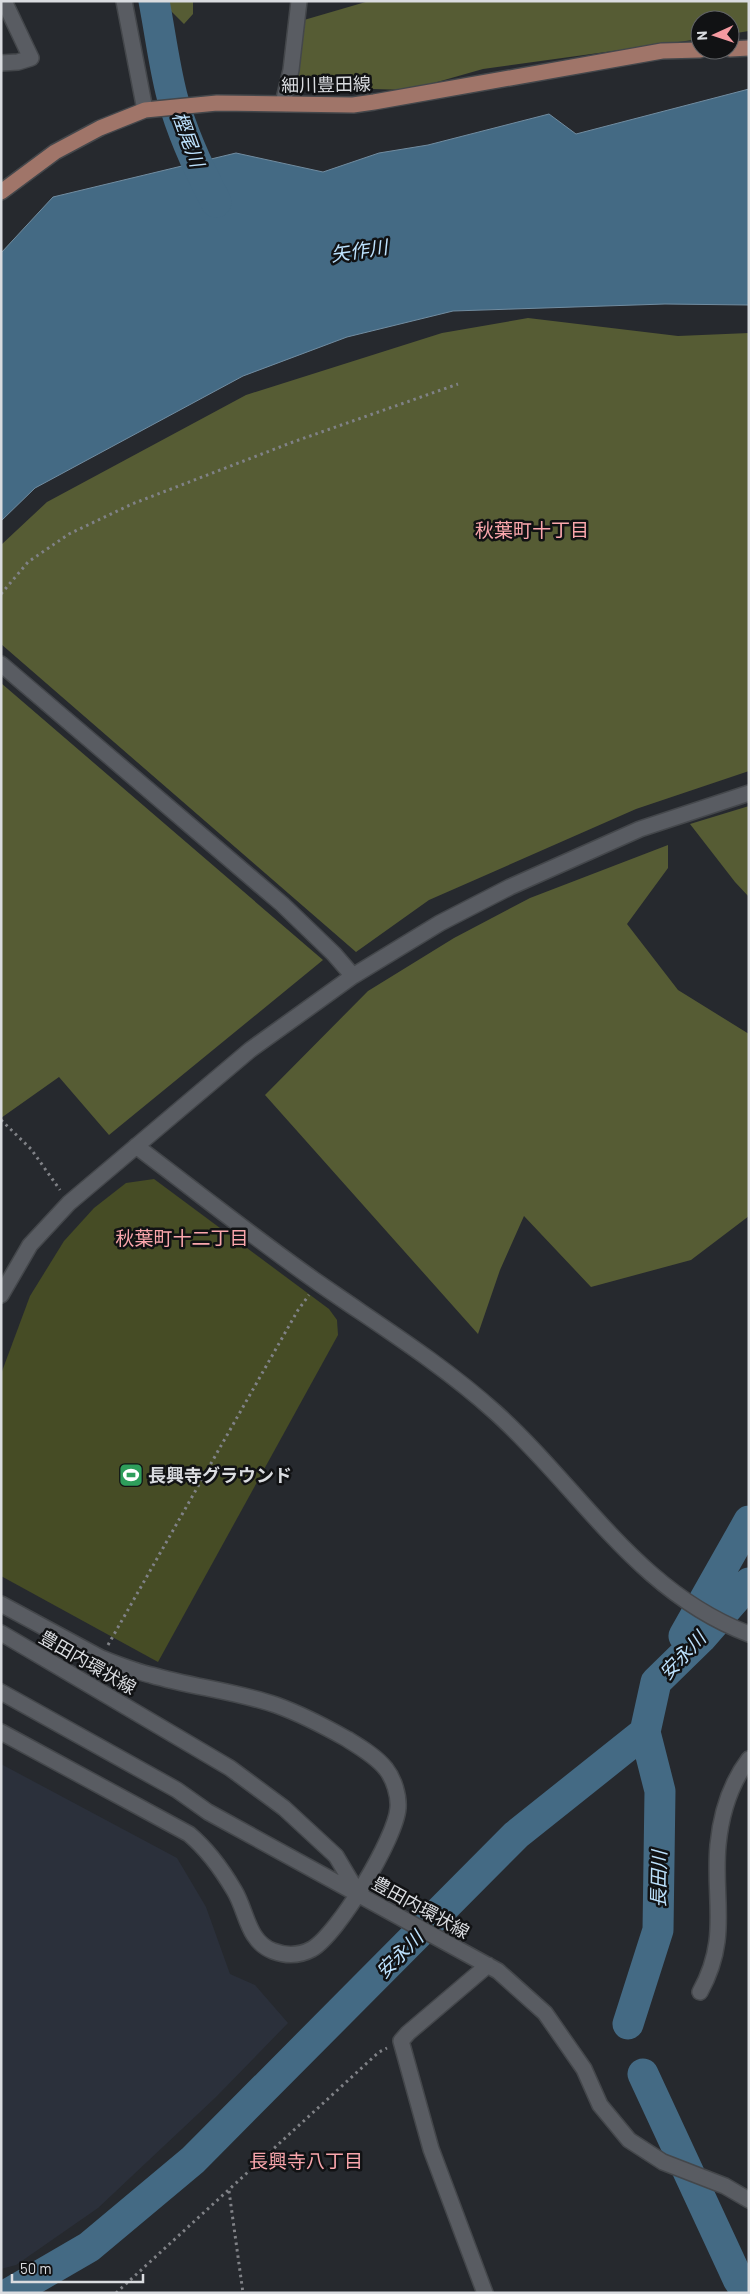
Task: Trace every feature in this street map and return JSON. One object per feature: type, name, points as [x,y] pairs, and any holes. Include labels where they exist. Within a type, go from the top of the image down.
[{"type":"main road","name":"細川豊田線","points":[[1,192],[55,152],[100,128],[145,110],[168,106],[217,104],[353,104],[374,102],[662,51],[690,50]]},
{"type":"street","points":[[1,63],[18,62],[31,58],[4,1]]},
{"type":"street","points":[[124,1],[145,110]]},
{"type":"street","points":[[283,103],[291,70],[299,1]]},
{"type":"street","points":[[1,664],[282,904],[334,954],[353,976]]},
{"type":"street","points":[[1,1295],[30,1245],[69,1202],[250,1050],[353,976],[440,923],[510,887],[640,829],[749,793]]},
{"type":"street","points":[[136,1146],[318,1282],[453,1378],[495,1412],[625,1551],[684,1600],[733,1628],[749,1634]]},
{"type":"street","points":[[1,1604],[101,1658],[150,1675],[275,1705],[323,1725],[362,1748],[386,1769],[396,1790],[398,1809],[389,1834],[358,1895],[332,1929],[314,1948],[288,1956],[264,1947],[251,1934],[243,1906],[234,1890],[207,1850],[189,1834],[1,1732]]},
{"type":"street","name":"豊田内環状線","points":[[1,1633],[230,1768],[284,1808],[336,1856],[358,1895],[488,1964],[545,2013],[584,2069],[600,2105],[629,2140],[663,2162],[725,2186],[749,2200]]},
{"type":"street","points":[[1,1692],[177,1790],[208,1812],[358,1895]]},
{"type":"street","points":[[700,1992],[715,1955],[720,1927],[718,1846],[722,1821],[729,1794],[749,1759]]},
{"type":"street","points":[[486,2293],[431,2149],[401,2041],[488,1964]]},
{"type":"path","points":[[1,594],[28,562],[68,534],[124,508],[293,442],[458,384]]},
{"type":"path","points":[[1,1120],[31,1149],[69,1202]]},
{"type":"path","points":[[106,1649],[298,1310]]},
{"type":"path","points":[[116,2293],[230,2191],[380,2052],[401,2041]]},
{"type":"path","points":[[230,2191],[243,2293]]},
{"type":"shaded area","points":[[1,1764],[177,1858],[206,1907],[230,1974],[255,1985],[288,2023],[216,2097],[98,2208],[16,2265],[1,2269]]},
{"type":"green space","points":[[167,1],[193,1],[193,14],[184,24],[170,10]]},
{"type":"green space","points":[[369,1],[749,1],[749,31],[740,32],[740,10],[690,10],[690,40],[483,69],[409,90],[299,87],[290,49],[304,20]]},
{"type":"green space","points":[[528,318],[678,336],[749,333],[749,771],[636,809],[429,900],[356,952],[1,644],[1,545],[47,502],[246,395],[442,333]]},
{"type":"green space","points":[[1,683],[323,960],[109,1135],[59,1077],[1,1118]]},
{"type":"green space","points":[[749,806],[749,897],[690,824]]},
{"type":"green space","points":[[668,845],[668,868],[627,924],[678,990],[749,1034],[749,1216],[691,1260],[591,1287],[524,1216],[500,1270],[478,1334],[265,1095],[368,991],[454,938],[530,898]]},
{"type":"green space","name":"長興寺グラウンド","points":[[154,1179],[329,1309],[337,1320],[338,1335],[158,1662],[1,1576],[1,1374],[30,1296],[64,1241],[94,1208],[126,1183]]},
{"type":"water","name":"矢作川","points":[[749,89],[749,305],[665,304],[453,311],[347,337],[243,376],[35,488],[1,521],[1,253],[53,197],[236,153],[323,172],[379,153],[428,145],[549,114],[576,134]]},
{"type":"waterway","name":"樫尾川","points":[[154,1],[176,110],[191,150],[216,202]]},
{"type":"waterway","points":[[684,1636],[749,1521]]},
{"type":"waterway","name":"安永川","points":[[10,2293],[89,2247],[193,2160],[516,1835],[645,1732],[656,1682],[701,1638],[749,1583]]},
{"type":"waterway","name":"長田川","points":[[628,2024],[658,1930],[660,1791],[645,1732]]},
{"type":"waterway","name":"長田川","points":[[643,2074],[738,2279],[747,2293]]},
{"type":"place","name":"長興寺グラウンド","points":[[131,1475]]},
{"type":"district","name":"秋葉町十丁目","points":[[532,529]]},
{"type":"district","name":"秋葉町十二丁目","points":[[182,1237]]},
{"type":"district","name":"長興寺八丁目","points":[[306,2160]]}]
